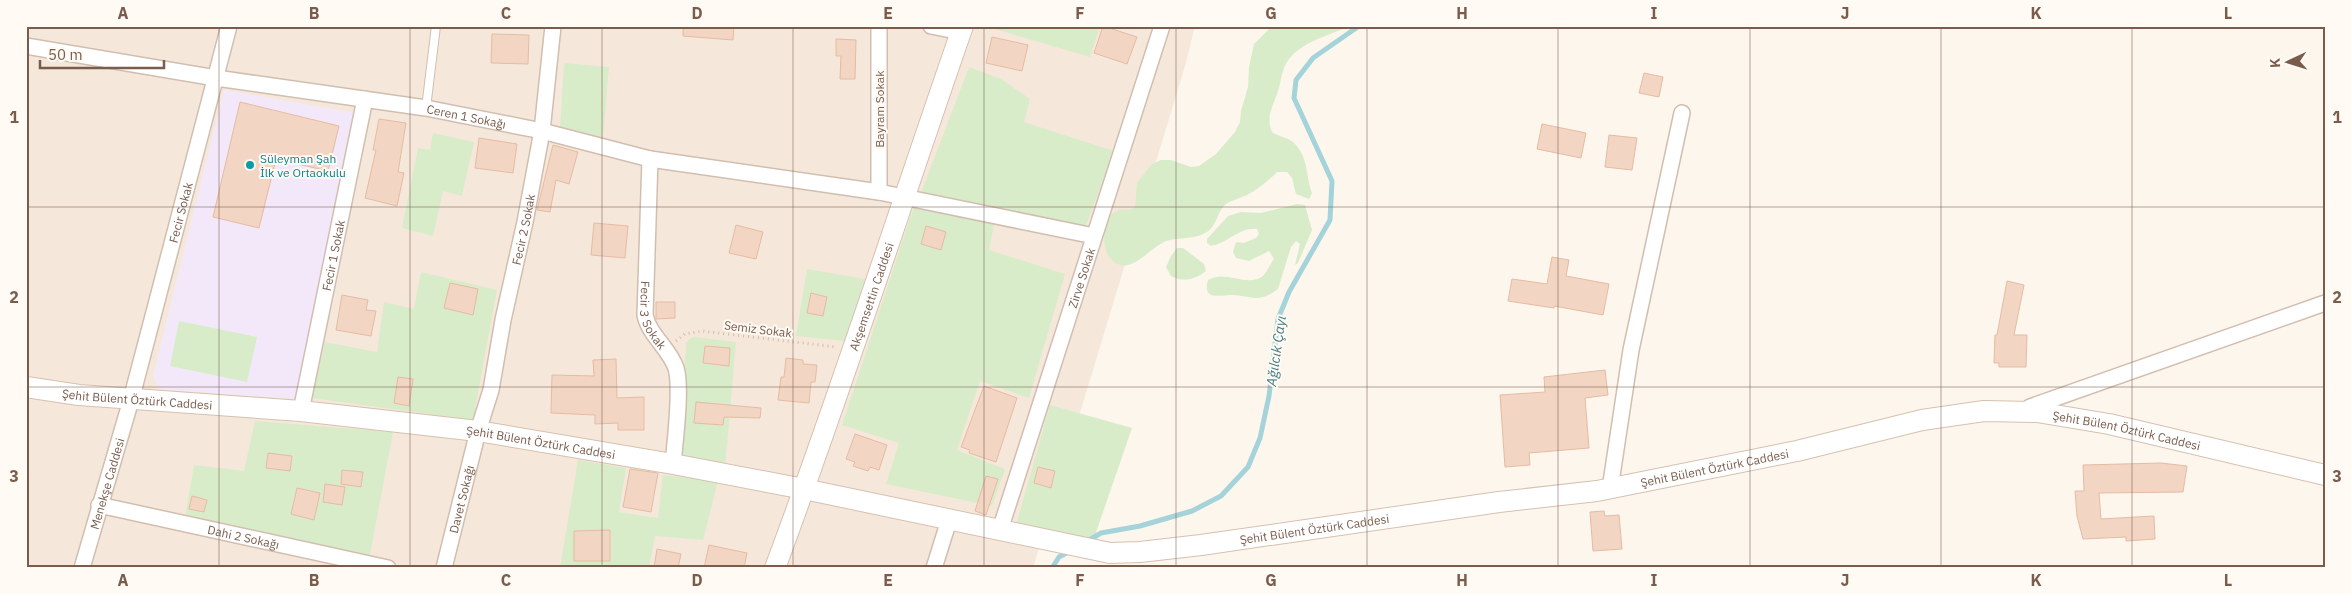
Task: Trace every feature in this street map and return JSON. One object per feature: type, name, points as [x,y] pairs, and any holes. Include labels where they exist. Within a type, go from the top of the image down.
[{"type":"street","name":"Fecir Sokak","points":[[131,400],[229,26]]},
{"type":"street","name":"Fecir 2 Sokak","points":[[478,431],[491,390],[542,131],[553,26]]},
{"type":"street","name":"Bayram Sokak","points":[[879,26],[879,192]]},
{"type":"street","points":[[931,26],[962,29]]},
{"type":"street","name":"Zirve Sokak","points":[[1000,530],[1162,26]]},
{"type":"street","name":"Akşemsettin Caddesi","points":[[775,568],[854,349],[962,29]]},
{"type":"street","name":"Ceren 1 Sokağı","points":[[26,46],[216,78],[426,108],[542,131],[650,159],[879,192],[1094,236]]},
{"type":"street","name":"Fecir 1 Sokak","points":[[301,411],[365,99]]},
{"type":"street","points":[[1610,489],[1630,350],[1682,113]]},
{"type":"street","name":"Fecir 3 Sokak","points":[[650,159],[645,315],[647,324],[666,349],[676,368],[678,379],[674,464]]},
{"type":"street","points":[[2027,411],[2030,407],[2325,303]]},
{"type":"street","name":"Şehit Bülent Öztürk Caddesi","points":[[26,387],[131,400],[301,411],[478,431],[674,464],[804,489],[1049,539],[1097,551],[1140,552],[1201,546],[1499,502],[1610,489],[1797,451],[1922,420],[1984,411],[2027,411],[2109,424],[2325,475]]},
{"type":"street","name":"Menekşe Caddesi","points":[[82,568],[131,400]]},
{"type":"street","name":"Davet Sokağı","points":[[444,568],[478,431]]},
{"type":"street","name":"Dahi 2 Sokağı","points":[[99,505],[388,568]]},
{"type":"street","points":[[934,568],[950,520]]},
{"type":"lane","points":[[426,108],[436,26]]},
{"type":"path","name":"Semiz Sokak","points":[[666,349],[685,334],[702,331],[854,349]]},
{"type":"shaded area","points":[[26,26],[1195,26],[1185,66],[1033,568],[26,568]]},
{"type":"shaded area","points":[[224,90],[356,113],[295,399],[159,389],[153,376]]},
{"type":"green space","points":[[985,26],[1100,26],[1090,57]]},
{"type":"green space","points":[[1272,26],[1349,26],[1312,42],[1295,52],[1284,68],[1270,113],[1272,132],[1293,142],[1303,156],[1312,193],[1309,199],[1296,194],[1292,178],[1287,172],[1277,172],[1255,190],[1226,204],[1213,226],[1202,235],[1166,241],[1134,263],[1121,265],[1114,262],[1107,253],[1104,235],[1111,215],[1116,211],[1130,210],[1135,207],[1137,183],[1152,164],[1161,160],[1171,160],[1191,167],[1199,166],[1216,154],[1235,132],[1240,122],[1248,87],[1249,67],[1254,44]]},
{"type":"green space","points":[[564,63],[609,67],[603,138],[560,129]]},
{"type":"green space","points":[[969,67],[1001,79],[1030,99],[1024,122],[1114,151],[1084,231],[919,198]]},
{"type":"green space","points":[[433,133],[474,142],[462,196],[443,191],[433,236],[402,228],[418,148],[430,150]]},
{"type":"green space","points":[[915,203],[995,220],[989,250],[1065,274],[1029,398],[980,381],[957,450],[1005,469],[992,506],[886,484],[899,443],[842,425]]},
{"type":"green space","points":[[1297,204],[1305,205],[1312,230],[1298,263],[1295,265],[1300,244],[1296,241],[1291,247],[1278,289],[1260,298],[1233,295],[1217,296],[1207,291],[1208,280],[1215,277],[1222,276],[1243,280],[1257,279],[1263,276],[1274,259],[1269,251],[1249,261],[1236,258],[1233,252],[1236,242],[1244,243],[1256,238],[1259,234],[1257,229],[1245,230],[1211,246],[1207,243],[1207,239],[1228,216],[1241,212],[1261,213]]},
{"type":"green space","points":[[1177,248],[1183,248],[1204,264],[1206,271],[1185,280],[1171,276],[1166,267]]},
{"type":"green space","points":[[807,269],[865,279],[845,341],[796,336]]},
{"type":"green space","points":[[421,272],[497,290],[473,420],[312,398],[325,342],[377,352],[384,302],[414,309]]},
{"type":"green space","points":[[179,321],[257,337],[247,382],[170,366]]},
{"type":"green space","points":[[694,337],[736,342],[725,468],[686,460],[680,454],[686,344],[689,339]]},
{"type":"green space","points":[[1050,405],[1132,428],[1093,541],[1016,525]]},
{"type":"green space","points":[[255,421],[393,432],[370,555],[185,518],[194,465],[244,471]]},
{"type":"green space","points":[[578,460],[626,468],[619,512],[658,518],[663,475],[718,481],[703,540],[655,536],[649,568],[560,568]]},
{"type":"building","points":[[683,26],[734,26],[733,40],[683,36]]},
{"type":"building","points":[[1103,26],[1137,37],[1127,64],[1094,53]]},
{"type":"building","points":[[492,34],[529,35],[528,64],[491,63]]},
{"type":"building","points":[[992,37],[1028,45],[1022,71],[986,63]]},
{"type":"building","points":[[836,39],[856,40],[855,79],[840,79],[841,56],[836,56]]},
{"type":"building","points":[[1644,73],[1663,77],[1659,97],[1639,93]]},
{"type":"building","name":"Süleyman Şah İlk ve Ortaokulu","points":[[240,102],[339,126],[328,171],[276,159],[259,228],[213,217]]},
{"type":"building","points":[[379,119],[406,123],[398,172],[404,173],[397,206],[365,198],[376,150],[373,150]]},
{"type":"building","points":[[1542,124],[1586,133],[1581,158],[1537,149]]},
{"type":"building","points":[[1609,135],[1637,138],[1632,170],[1605,167]]},
{"type":"building","points":[[479,138],[517,144],[513,173],[475,168]]},
{"type":"building","points":[[553,145],[578,152],[569,184],[556,180],[550,212],[537,210]]},
{"type":"building","points":[[594,223],[628,226],[625,258],[591,255]]},
{"type":"building","points":[[736,225],[763,232],[756,259],[729,253]]},
{"type":"building","points":[[926,226],[946,232],[941,250],[921,244]]},
{"type":"building","points":[[1552,257],[1569,260],[1566,276],[1609,284],[1603,315],[1554,306],[1554,308],[1508,301],[1512,279],[1547,284]]},
{"type":"building","points":[[2007,281],[2024,285],[2014,335],[2027,335],[2026,367],[1999,367],[1999,363],[1994,363],[1995,335],[1997,335]]},
{"type":"building","points":[[450,283],[478,289],[473,315],[444,308]]},
{"type":"building","points":[[811,293],[827,297],[823,316],[807,313]]},
{"type":"building","points":[[342,295],[368,300],[366,310],[376,311],[371,336],[336,330]]},
{"type":"building","points":[[656,302],[675,302],[675,318],[656,319]]},
{"type":"building","points":[[705,346],[730,348],[729,366],[703,363]]},
{"type":"building","points":[[786,358],[803,360],[803,364],[817,365],[815,382],[811,382],[809,403],[778,400],[781,377],[784,377]]},
{"type":"building","points":[[616,359],[617,398],[644,397],[644,430],[618,430],[618,423],[595,424],[595,415],[551,413],[552,375],[594,376],[593,360]]},
{"type":"building","points":[[1605,370],[1608,395],[1585,398],[1589,448],[1529,453],[1530,465],[1505,467],[1500,395],[1545,392],[1544,377]]},
{"type":"building","points":[[398,377],[413,379],[409,406],[394,403]]},
{"type":"building","points":[[984,386],[1017,398],[996,462],[969,453],[970,450],[961,447]]},
{"type":"building","points":[[696,402],[761,408],[760,418],[724,417],[723,425],[694,423]]},
{"type":"building","points":[[855,434],[887,445],[879,470],[870,467],[868,471],[853,466],[855,462],[846,459]]},
{"type":"building","points":[[268,453],[292,456],[290,471],[266,468]]},
{"type":"building","points":[[2161,463],[2187,466],[2183,492],[2099,493],[2101,519],[2154,516],[2155,539],[2126,541],[2126,537],[2083,539],[2077,516],[2075,491],[2084,491],[2083,465]]},
{"type":"building","points":[[1038,467],[1055,471],[1051,488],[1034,483]]},
{"type":"building","points":[[630,469],[658,473],[651,512],[623,507]]},
{"type":"building","points":[[342,470],[363,472],[361,487],[341,484]]},
{"type":"building","points":[[986,476],[998,479],[986,515],[975,511]]},
{"type":"building","points":[[325,484],[345,487],[342,505],[323,502]]},
{"type":"building","points":[[297,488],[320,493],[314,520],[291,514]]},
{"type":"building","points":[[192,496],[207,500],[204,512],[189,509]]},
{"type":"building","points":[[1604,511],[1605,516],[1619,515],[1622,549],[1593,551],[1590,512]]},
{"type":"building","points":[[610,530],[610,561],[574,561],[574,531]]},
{"type":"building","points":[[709,545],[747,553],[744,568],[704,568]]},
{"type":"building","points":[[657,549],[681,554],[678,568],[654,568]]},
{"type":"waterway","name":"Ağılcık Çayı","points":[[1086,542],[1101,533],[1140,526],[1192,511],[1221,496],[1248,467],[1260,438],[1269,396],[1278,319],[1289,292],[1330,220],[1332,181],[1294,98],[1296,80],[1313,58],[1359,26]]},
{"type":"waterway","name":"Ağılcık Çayı","points":[[1052,568],[1059,557],[1070,551]]},
{"type":"place","name":"Süleyman Şah İlk ve Ortaokulu","points":[[250,165]]}]
